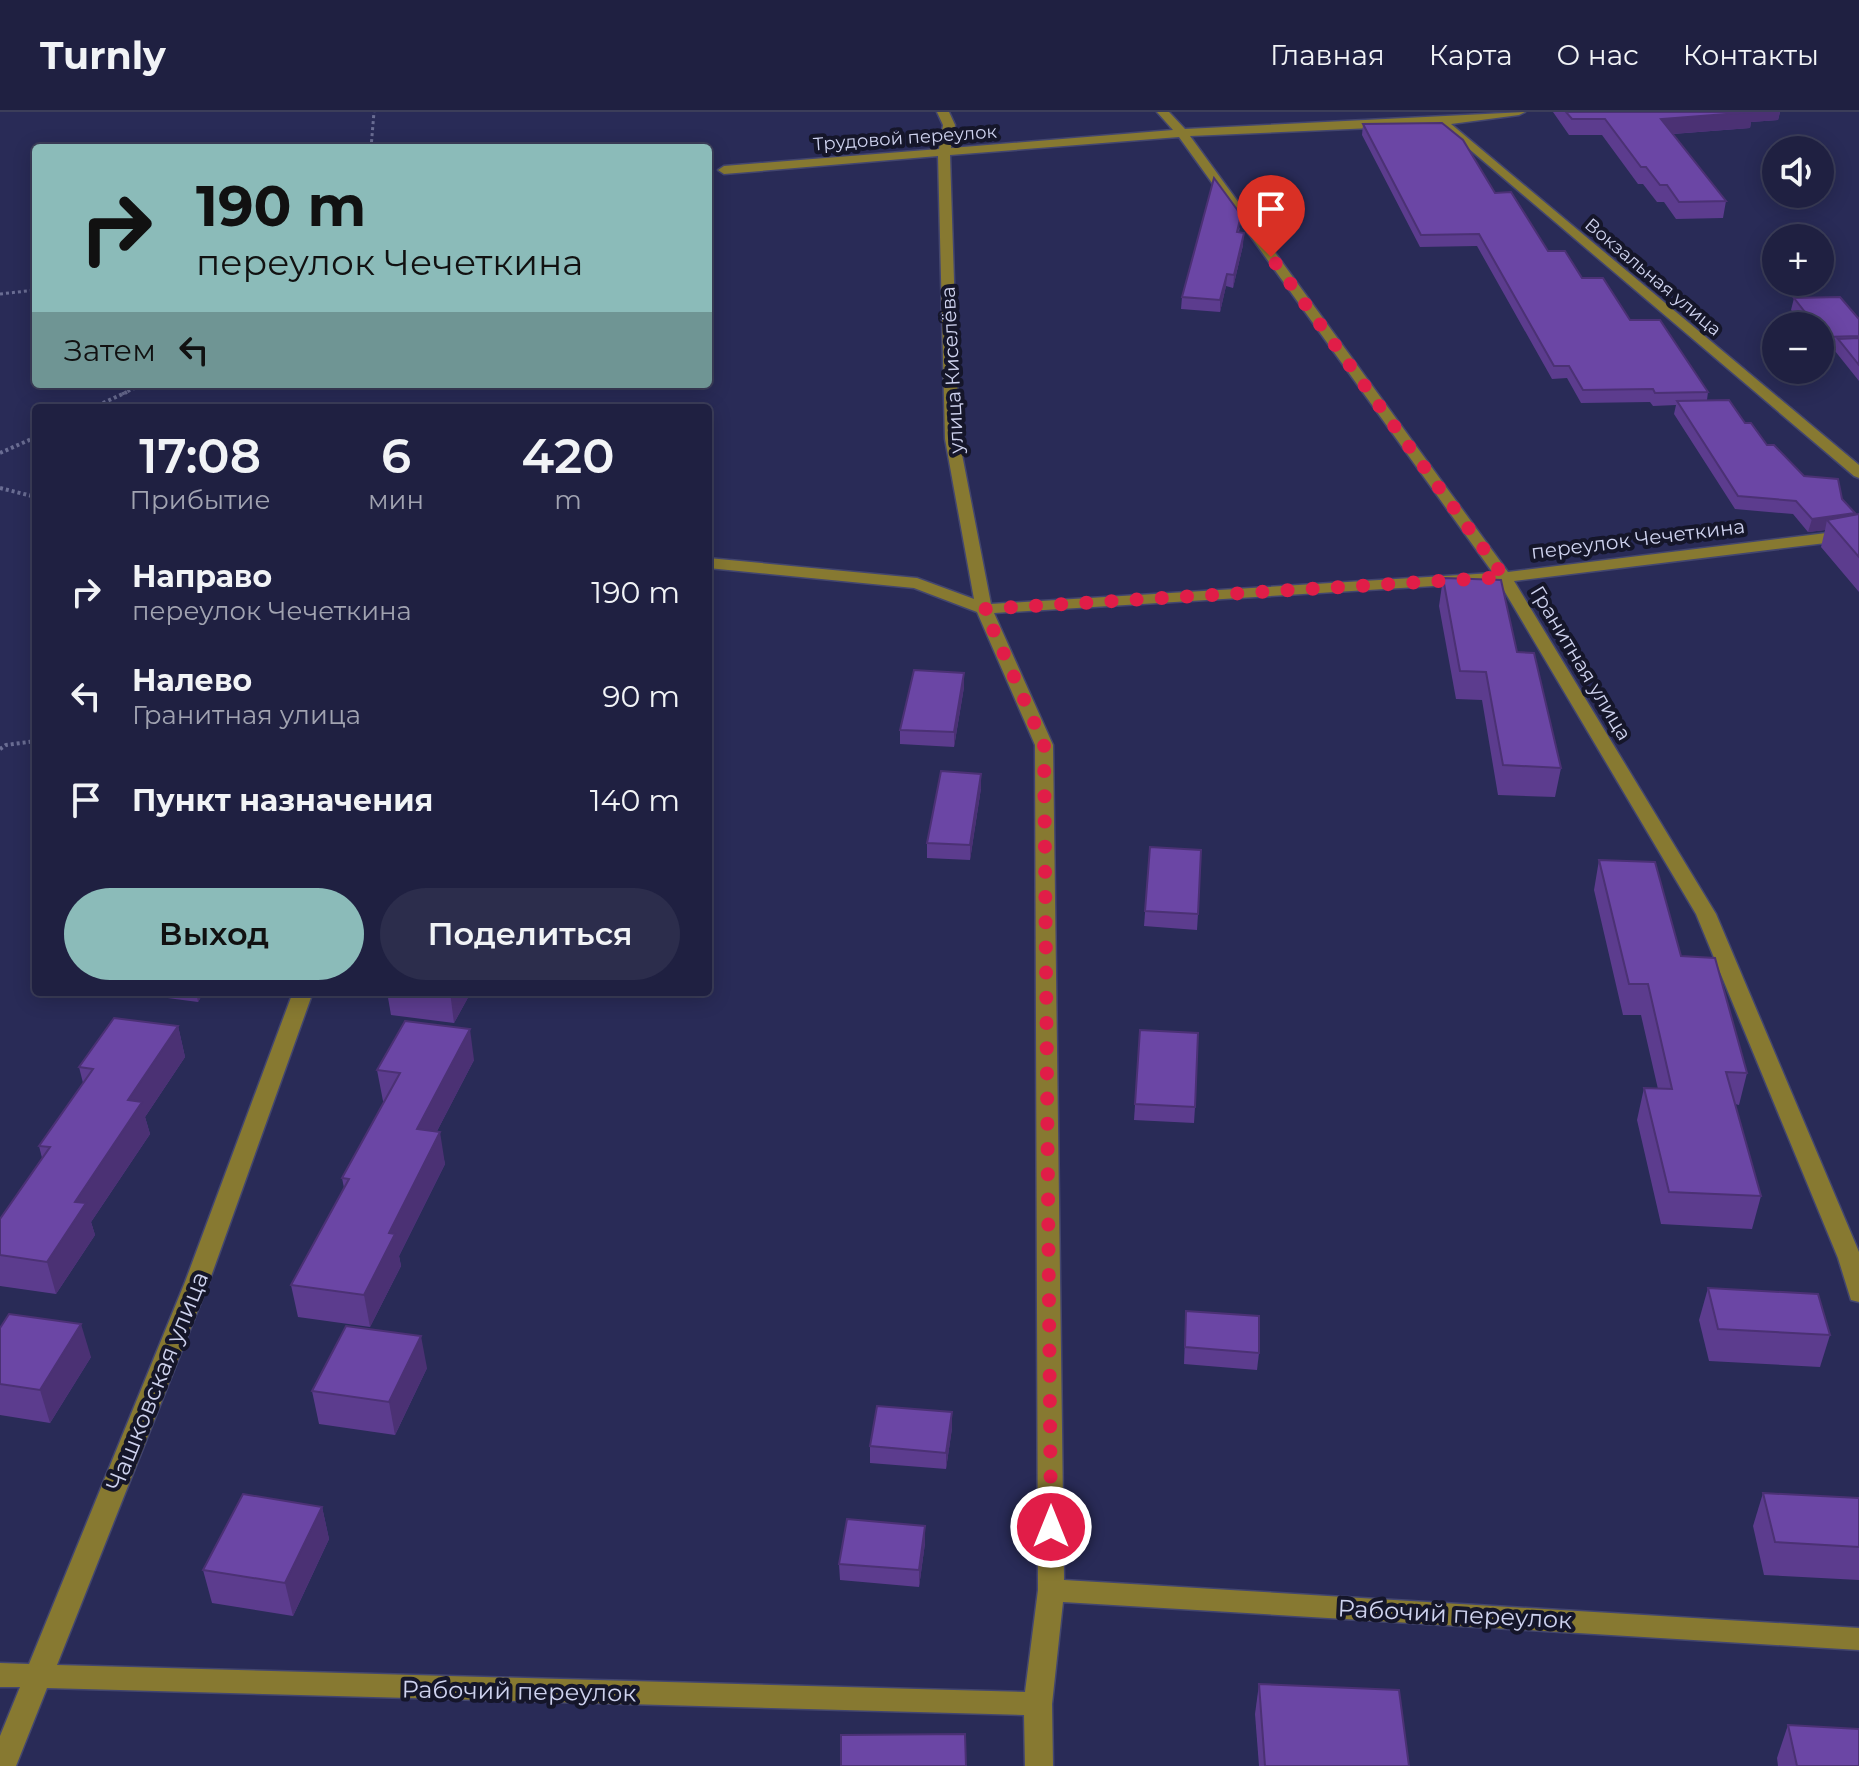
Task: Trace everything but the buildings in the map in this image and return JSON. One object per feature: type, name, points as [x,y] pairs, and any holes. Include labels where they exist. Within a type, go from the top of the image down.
[{"type":"street","name":"улица Киселёва","points":[[943,112],[949,125],[944,154],[952,439],[984,609],[1044,745],[1051,1590],[1038,1704],[1039,1766]]},
{"type":"street","name":"Гранитная улица","points":[[1163,112],[1182,133],[1504,577],[1706,914],[1850,1258],[1859,1294]]},
{"type":"street","name":"Вокзальная улица","points":[[1422,112],[1441,122],[1859,473]]},
{"type":"street","name":"Трудовой переулок","points":[[724,170],[1182,133],[1441,122],[1519,112]]},
{"type":"street","name":"переулок Чечеткина","points":[[712,563],[917,583],[984,609],[1504,577],[1859,534]]},
{"type":"street","name":"Чашковская улица","points":[[2,1766],[197,1282],[302,996]]},
{"type":"street","name":"Рабочий переулок","points":[[1051,1590],[1859,1639]]},
{"type":"street","name":"Рабочий переулок","points":[[0,1675],[1038,1704]]},
{"type":"path","points":[[371,144],[374,112]]},
{"type":"path","points":[[0,294],[32,290]]},
{"type":"path","points":[[101,404],[136,388]]},
{"type":"path","points":[[0,453],[32,439]]},
{"type":"path","points":[[0,488],[32,496]]},
{"type":"path","points":[[0,749],[6,745],[32,742]]},
{"type":"route","points":[[1051,1527],[1044,745],[984,609],[1504,577],[1271,257]]}]
